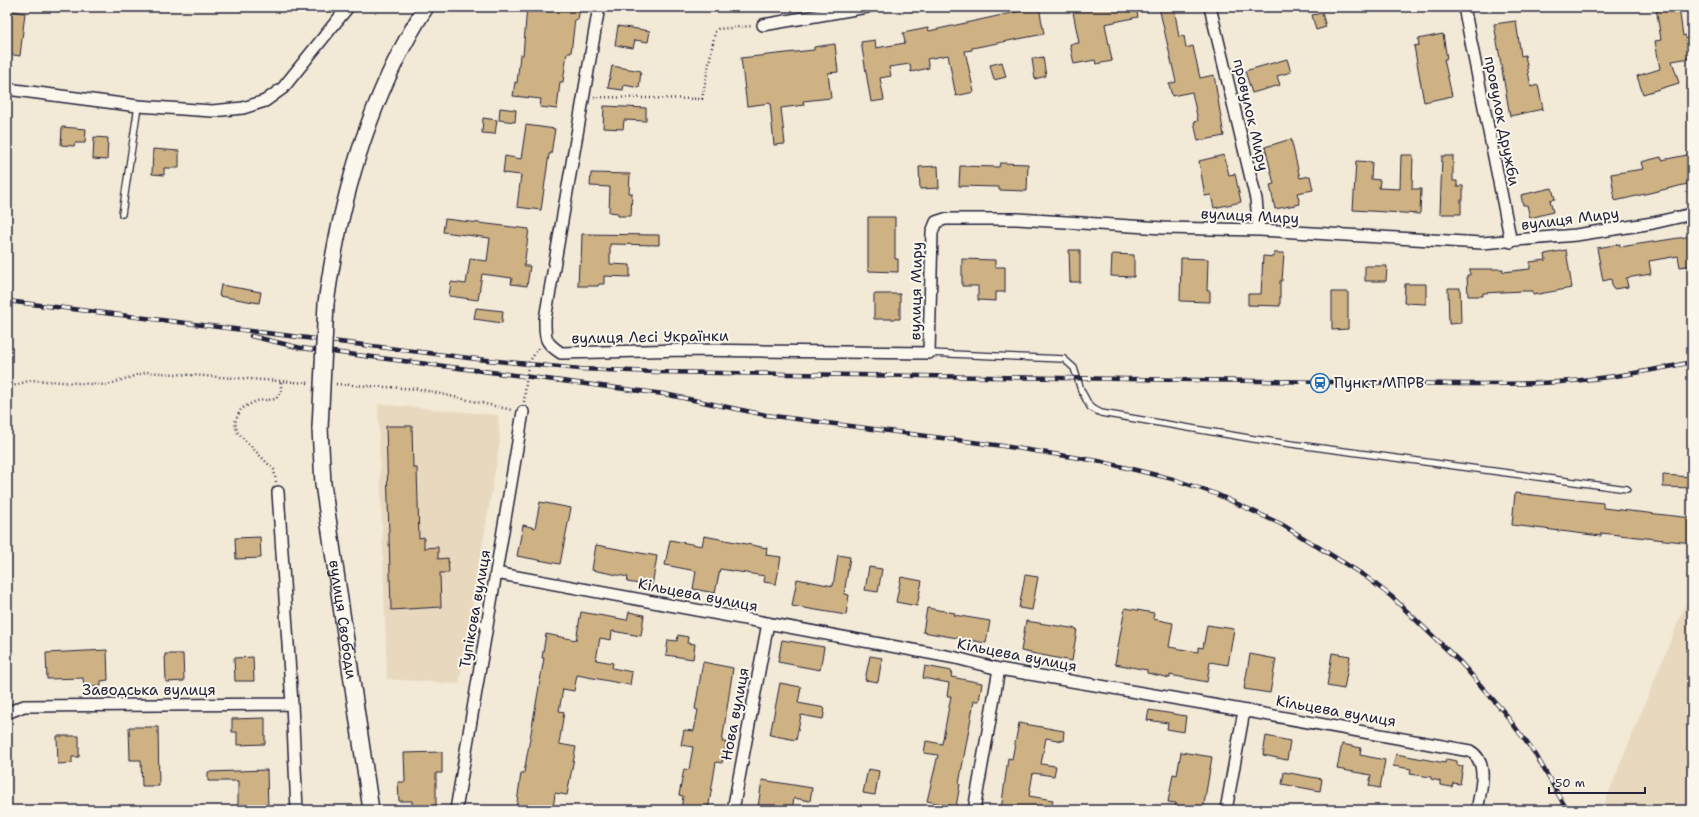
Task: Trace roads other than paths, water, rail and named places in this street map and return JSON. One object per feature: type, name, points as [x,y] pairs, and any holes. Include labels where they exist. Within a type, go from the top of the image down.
[{"type":"main road","name":"вулиця Свободи","points":[[371,810],[323,484],[320,428],[326,303],[343,205],[359,153],[382,91],[415,24],[426,7]]},
{"type":"street","points":[[7,89],[138,106],[212,111],[243,108],[265,101],[283,88],[348,7]]},
{"type":"street","name":"вулиця Лесі Українки","points":[[599,7],[545,319],[545,337],[550,346],[560,353],[685,350],[929,353]]},
{"type":"street","points":[[764,25],[868,7]]},
{"type":"street","name":"провулок Миру","points":[[1210,7],[1256,199],[1258,230]]},
{"type":"street","name":"провулок Дружби","points":[[1464,7],[1511,242]]},
{"type":"street","name":"вулиця Миру","points":[[929,353],[932,232],[936,222],[940,220],[1017,219],[1163,228],[1258,230],[1482,243],[1511,242],[1576,235],[1653,223],[1692,214]]},
{"type":"street","name":"Тупікова вулиця","points":[[456,810],[523,412]]},
{"type":"street","points":[[278,492],[292,704],[297,810]]},
{"type":"street","name":"Кільцева вулиця","points":[[496,573],[956,658],[999,669],[1470,751],[1475,754],[1481,764],[1482,774],[1477,810]]},
{"type":"street","name":"Нова вулиця","points":[[732,810],[768,624]]},
{"type":"street","points":[[974,810],[999,669]]},
{"type":"street","name":"Заводська вулиця","points":[[7,713],[24,706],[292,704]]},
{"type":"street","points":[[1226,810],[1244,711]]},
{"type":"lane","points":[[122,214],[138,106]]},
{"type":"lane","points":[[929,353],[1064,359],[1074,368],[1081,390],[1090,407],[1101,413],[1254,440],[1627,489]]},
{"type":"lane","points":[[474,620],[487,627]]},
{"type":"railway","points":[[7,301],[477,359],[580,369],[657,372],[1499,384],[1559,382],[1597,378],[1654,370],[1692,362]]},
{"type":"railway","points":[[251,336],[301,348],[664,394],[766,415],[1003,446],[1098,461],[1173,479],[1216,494],[1281,524],[1365,576],[1392,597],[1461,663],[1503,711],[1536,755],[1567,810]]},
{"type":"place","name":"Пункт МПРВ","points":[[1320,383]]}]
